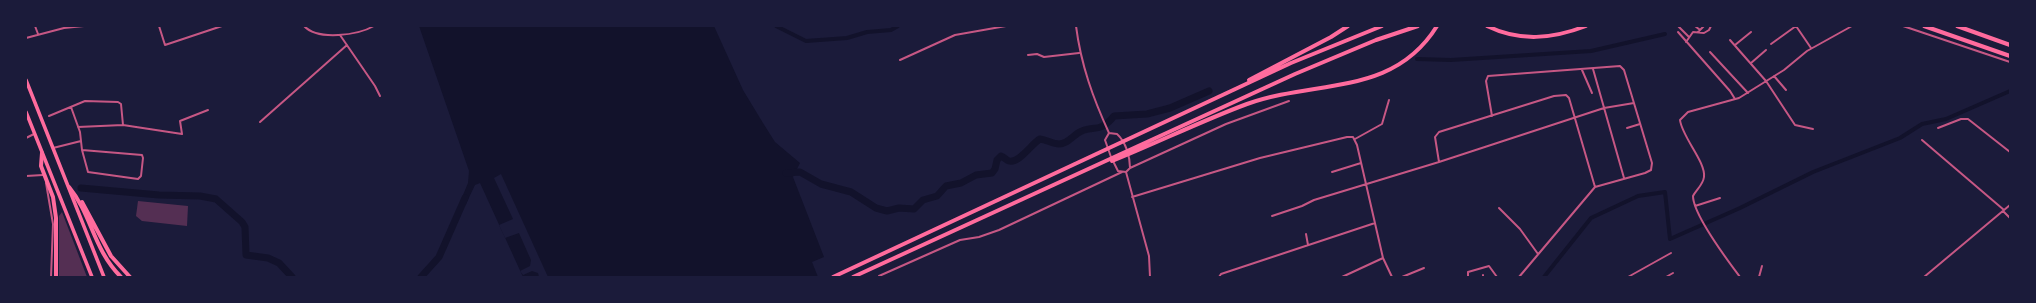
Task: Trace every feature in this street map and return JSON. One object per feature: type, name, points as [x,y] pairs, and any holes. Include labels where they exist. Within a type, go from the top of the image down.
[{"type":"highway","points":[[1231,91],[1348,26]]},
{"type":"highway","points":[[833,277],[1333,44],[1382,26]]},
{"type":"highway","points":[[853,277],[1295,74],[1376,40],[1418,26]]},
{"type":"highway","points":[[1071,177],[1140,150],[1248,104],[1294,91],[1365,80],[1380,75],[1400,64],[1418,51],[1437,26]]},
{"type":"highway","points":[[1487,26],[1518,36],[1542,38],[1561,35],[1586,26]]},
{"type":"highway","points":[[1924,26],[2010,56]]},
{"type":"highway","points":[[1957,26],[2010,45]]},
{"type":"highway","points":[[42,153],[41,166],[53,197],[56,218],[56,277]]},
{"type":"highway","points":[[69,187],[86,207],[111,256],[130,277]]},
{"type":"highway","points":[[79,199],[102,252],[112,268],[121,277]]},
{"type":"main road","points":[[26,80],[104,277]]},
{"type":"main road","points":[[26,112],[92,277]]},
{"type":"street","points":[[35,26],[38,34]]},
{"type":"street","points":[[26,38],[38,34],[84,26]]},
{"type":"street","points":[[159,26],[165,45],[222,26]]},
{"type":"street","points":[[304,26],[315,33],[340,35],[374,26]]},
{"type":"street","points":[[900,60],[955,35],[1006,26]]},
{"type":"street","points":[[1076,26],[1079,53],[1084,72],[1110,133]]},
{"type":"street","points":[[1678,26],[1689,37]]},
{"type":"street","points":[[1695,26],[1699,31]]},
{"type":"street","points":[[1699,31],[1704,26]]},
{"type":"street","points":[[1686,42],[1693,32],[1706,32],[1711,26]]},
{"type":"street","points":[[1771,44],[1796,26],[1811,48]]},
{"type":"street","points":[[1740,277],[1703,223],[1695,206],[1693,196],[1702,183],[1704,174],[1693,148],[1683,132],[1680,120],[1688,112],[1734,99],[1748,93],[1774,76],[1811,48],[1852,26]]},
{"type":"street","points":[[1903,26],[2010,62]]},
{"type":"street","points":[[1678,32],[1730,91],[1734,99]]},
{"type":"street","points":[[1735,46],[1751,32]]},
{"type":"street","points":[[340,35],[380,96]]},
{"type":"street","points":[[1730,40],[1766,81],[1795,125],[1813,129]]},
{"type":"street","points":[[260,122],[347,45]]},
{"type":"street","points":[[1751,63],[1766,50]]},
{"type":"street","points":[[1710,52],[1748,93]]},
{"type":"street","points":[[1028,55],[1037,54],[1044,57],[1079,53]]},
{"type":"street","points":[[1492,116],[1486,81],[1488,76],[1622,67],[1652,167],[1651,170],[1645,173],[1595,187],[1519,277]]},
{"type":"street","points":[[1593,69],[1624,178]]},
{"type":"street","points":[[1582,70],[1592,93]]},
{"type":"street","points":[[1774,76],[1786,90]]},
{"type":"street","points":[[1439,162],[1436,137],[1439,132],[1554,96],[1566,95],[1569,98],[1595,187]]},
{"type":"street","points":[[1355,139],[1382,124],[1389,100]]},
{"type":"street","points":[[879,276],[960,240],[979,237],[999,230],[1226,124],[1289,101]]},
{"type":"street","points":[[49,116],[85,102],[120,102],[123,125]]},
{"type":"street","points":[[1272,216],[1302,206],[1314,200],[1575,119],[1604,108],[1634,103]]},
{"type":"street","points":[[71,107],[78,127],[82,150],[87,170],[90,173],[138,179],[141,176],[142,155],[82,150]]},
{"type":"street","points":[[78,127],[123,125],[182,134],[180,121],[208,110]]},
{"type":"street","points":[[1938,128],[1961,119],[1968,119],[2010,152]]},
{"type":"street","points":[[1627,128],[1640,124]]},
{"type":"street","points":[[1110,133],[1117,134],[1123,140],[1129,158],[1130,168]]},
{"type":"street","points":[[1110,133],[1105,140],[1107,150],[1115,166],[1122,172]]},
{"type":"street","points":[[26,138],[34,134]]},
{"type":"street","points":[[1132,196],[1260,158],[1347,137],[1353,137],[1355,139]]},
{"type":"street","points":[[1355,139],[1384,258],[1392,277]]},
{"type":"street","points":[[1922,140],[2004,210],[2010,218]]},
{"type":"street","points":[[53,148],[81,141]]},
{"type":"street","points":[[1332,172],[1361,163]]},
{"type":"street","points":[[1126,172],[1151,267],[1150,277]]},
{"type":"street","points":[[26,176],[45,177],[53,224],[51,277]]},
{"type":"street","points":[[1695,206],[1720,198]]},
{"type":"street","points":[[1924,277],[2010,205]]},
{"type":"street","points":[[1499,208],[1520,229],[1538,254]]},
{"type":"street","points":[[1219,277],[1221,274],[1375,223]]},
{"type":"street","points":[[1306,234],[1308,245]]},
{"type":"street","points":[[1628,277],[1671,253]]},
{"type":"street","points":[[1342,277],[1384,258]]},
{"type":"street","points":[[1468,277],[1468,272],[1489,266],[1497,277]]},
{"type":"street","points":[[1759,277],[1762,266]]},
{"type":"street","points":[[1402,277],[1424,268]]},
{"type":"street","points":[[1666,277],[1673,273]]},
{"type":"shaded area","points":[[419,26],[714,26],[743,90],[763,123],[775,142],[800,163],[793,177],[824,257],[812,262],[818,277],[523,277],[480,183],[475,185],[466,204],[458,207],[468,183],[469,171]]},
{"type":"pier","points":[[501,174],[548,277],[539,277],[538,273],[532,271],[523,275],[520,271],[530,266],[531,260],[519,233],[505,238],[499,225],[513,219],[494,178]]},
{"type":"building","points":[[138,201],[188,206],[187,226],[142,221],[136,216]]},
{"type":"building","points":[[62,212],[87,277],[59,277],[59,216]]},
{"type":"waterway","points":[[776,26],[806,41],[847,38],[867,32],[891,30],[898,26]]},
{"type":"waterway","points":[[1417,59],[1451,60],[1591,51],[1665,34]]},
{"type":"waterway","points":[[786,173],[800,172],[821,184],[851,192],[876,208],[887,211],[899,208],[914,209],[923,200],[937,196],[946,186],[961,183],[976,175],[992,173],[995,169],[997,160],[1001,156],[1009,161],[1013,161],[1040,139],[1062,144],[1083,130],[1104,125],[1114,116],[1147,114],[1170,108],[1209,91]]},
{"type":"waterway","points":[[1544,277],[1591,218],[1638,196],[1665,192],[1670,239],[1740,208],[1813,172],[1900,138],[1922,124],[1946,119],[2010,91]]},
{"type":"waterway","points":[[81,188],[159,195],[200,196],[216,199],[242,222],[245,227],[246,255],[268,258],[279,263],[292,277]]},
{"type":"waterway","points":[[421,277],[439,257],[465,198]]}]
